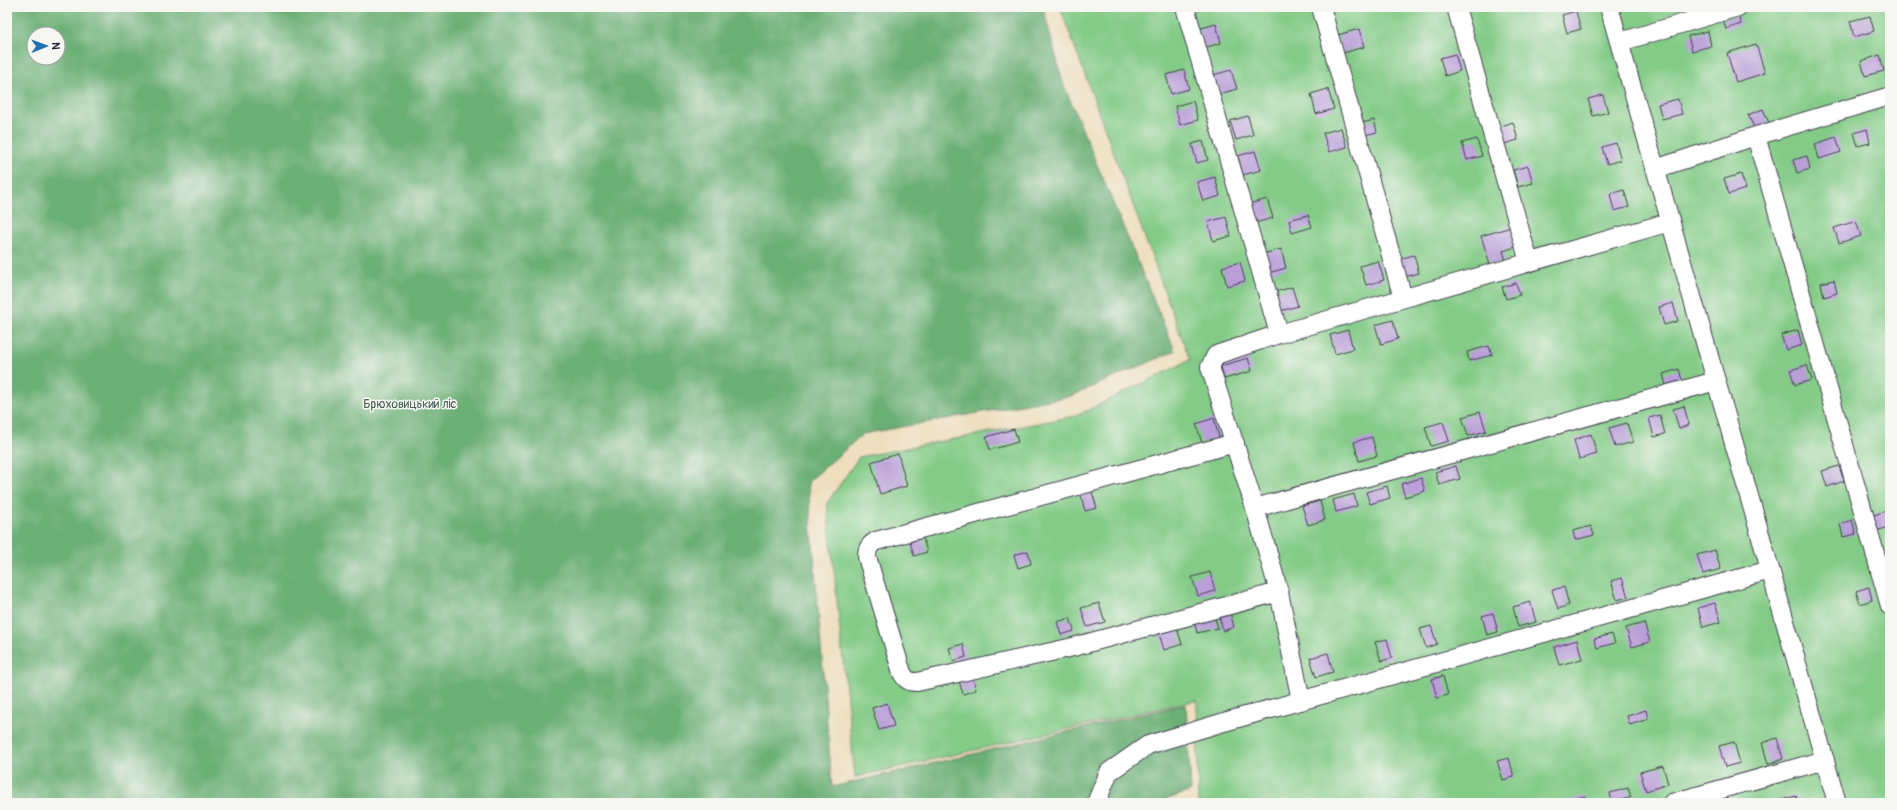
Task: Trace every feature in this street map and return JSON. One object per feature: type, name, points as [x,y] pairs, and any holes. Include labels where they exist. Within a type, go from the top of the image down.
[{"type":"street","points":[[1185,7],[1279,334]]},
{"type":"street","points":[[1320,7],[1403,298]]},
{"type":"street","points":[[1456,7],[1529,262]]},
{"type":"street","points":[[1609,7],[1837,803]]},
{"type":"street","points":[[1620,42],[1738,7]]},
{"type":"street","points":[[1655,169],[1756,136],[1890,96]]},
{"type":"street","points":[[1756,136],[1890,606]]},
{"type":"street","points":[[1301,701],[1279,592],[1256,508],[1210,367],[1216,356],[1279,334],[1670,222]]},
{"type":"street","points":[[1256,508],[1716,381]]},
{"type":"street","points":[[1235,443],[876,541],[870,544],[867,550],[867,557],[902,674],[905,679],[910,682],[917,682],[1073,647],[1279,592]]},
{"type":"street","points":[[1096,803],[1109,772],[1148,745],[1770,570]]},
{"type":"street","points":[[1672,803],[1824,760]]},
{"type":"green space","name":"Брюховицький ліс","points":[[7,7],[1043,7],[1063,83],[1175,351],[1071,396],[863,434],[808,482],[832,787],[1186,704],[1191,791],[1156,803],[7,803]]},
{"type":"green space","points":[[1060,7],[1890,7],[1890,803],[1198,803],[1197,700],[855,777],[827,503],[859,457],[1076,416],[1190,360]]},
{"type":"building","points":[[1576,11],[1581,29],[1567,33],[1562,15]]},
{"type":"building","points":[[1738,15],[1741,24],[1726,29],[1723,20]]},
{"type":"building","points":[[1870,16],[1874,31],[1854,37],[1850,21]]},
{"type":"building","points":[[1216,24],[1221,43],[1203,48],[1198,29]]},
{"type":"building","points":[[1359,29],[1364,47],[1343,53],[1338,35]]},
{"type":"building","points":[[1708,31],[1711,46],[1692,51],[1688,36]]},
{"type":"building","points":[[1756,44],[1765,73],[1736,82],[1727,53]]},
{"type":"building","points":[[1455,54],[1460,71],[1445,76],[1440,58]]},
{"type":"building","points":[[1880,55],[1884,71],[1865,76],[1861,61]]},
{"type":"building","points":[[1184,70],[1189,89],[1171,94],[1166,75]]},
{"type":"building","points":[[1231,70],[1237,89],[1219,94],[1213,75]]},
{"type":"building","points":[[1328,89],[1334,109],[1316,114],[1311,94]]},
{"type":"building","points":[[1603,95],[1608,112],[1593,116],[1588,99]]},
{"type":"building","points":[[1678,99],[1682,114],[1662,119],[1658,104]]},
{"type":"building","points":[[1193,101],[1198,120],[1180,125],[1175,106]]},
{"type":"building","points":[[1763,109],[1769,123],[1755,129],[1748,115]]},
{"type":"building","points":[[1248,116],[1253,135],[1236,140],[1230,121]]},
{"type":"building","points":[[1374,120],[1377,132],[1361,136],[1358,124]]},
{"type":"building","points":[[1513,122],[1518,140],[1504,144],[1499,127]]},
{"type":"building","points":[[1341,128],[1347,147],[1329,152],[1323,133]]},
{"type":"building","points":[[1867,129],[1870,143],[1858,146],[1854,133]]},
{"type":"building","points":[[1836,137],[1841,152],[1819,159],[1815,144]]},
{"type":"building","points":[[1477,139],[1482,156],[1467,160],[1462,143]]},
{"type":"building","points":[[1203,141],[1208,160],[1197,163],[1192,144]]},
{"type":"building","points":[[1616,143],[1621,160],[1607,164],[1602,147]]},
{"type":"building","points":[[1255,151],[1261,170],[1243,175],[1238,156]]},
{"type":"building","points":[[1807,156],[1810,169],[1797,173],[1793,160]]},
{"type":"building","points":[[1528,166],[1533,183],[1518,187],[1513,170]]},
{"type":"building","points":[[1741,174],[1746,189],[1729,194],[1724,179]]},
{"type":"building","points":[[1215,177],[1220,196],[1203,201],[1197,182]]},
{"type":"building","points":[[1624,190],[1629,207],[1614,211],[1610,194]]},
{"type":"building","points":[[1267,199],[1273,218],[1255,223],[1249,204]]},
{"type":"building","points":[[1308,215],[1312,227],[1292,233],[1289,220]]},
{"type":"building","points":[[1226,217],[1231,236],[1213,241],[1208,222]]},
{"type":"building","points":[[1856,221],[1861,236],[1839,243],[1834,228]]},
{"type":"building","points":[[1511,227],[1516,247],[1503,251],[1506,261],[1490,265],[1481,236]]},
{"type":"building","points":[[1281,249],[1286,268],[1268,273],[1263,254]]},
{"type":"building","points":[[1414,255],[1419,273],[1404,277],[1399,259]]},
{"type":"building","points":[[1378,261],[1384,280],[1366,285],[1360,266]]},
{"type":"building","points":[[1240,262],[1245,281],[1227,286],[1222,267]]},
{"type":"building","points":[[1834,280],[1837,293],[1824,297],[1821,283]]},
{"type":"building","points":[[1516,283],[1520,295],[1506,299],[1502,287]]},
{"type":"building","points":[[1292,287],[1298,306],[1280,311],[1275,292]]},
{"type":"building","points":[[1673,303],[1678,321],[1664,325],[1659,307]]},
{"type":"building","points":[[1393,320],[1398,339],[1381,344],[1375,325]]},
{"type":"building","points":[[1348,330],[1353,349],[1335,354],[1330,335]]},
{"type":"building","points":[[1798,330],[1802,345],[1786,350],[1781,335]]},
{"type":"building","points":[[1489,346],[1492,355],[1469,361],[1467,352]]},
{"type":"building","points":[[1248,358],[1252,371],[1224,379],[1221,366]]},
{"type":"building","points":[[1807,365],[1812,380],[1795,385],[1790,370]]},
{"type":"building","points":[[1679,369],[1682,380],[1666,385],[1663,374]]},
{"type":"building","points":[[1684,406],[1689,425],[1679,428],[1673,409]]},
{"type":"building","points":[[1480,412],[1486,431],[1468,436],[1462,417]]},
{"type":"building","points":[[1660,415],[1665,434],[1654,437],[1649,418]]},
{"type":"building","points":[[1214,418],[1219,438],[1202,443],[1196,424]]},
{"type":"building","points":[[1443,422],[1449,441],[1431,446],[1425,427]]},
{"type":"building","points":[[1627,423],[1633,442],[1615,447],[1609,428]]},
{"type":"building","points":[[1014,429],[1018,442],[990,450],[986,437]]},
{"type":"building","points":[[1591,434],[1597,454],[1579,459],[1574,440]]},
{"type":"building","points":[[1372,437],[1377,456],[1359,461],[1354,442]]},
{"type":"building","points":[[898,454],[907,486],[880,494],[871,462]]},
{"type":"building","points":[[1456,466],[1460,479],[1439,485],[1435,472]]},
{"type":"building","points":[[1839,466],[1844,481],[1827,487],[1822,471]]},
{"type":"building","points":[[1421,478],[1425,491],[1405,497],[1401,484]]},
{"type":"building","points":[[1387,486],[1390,498],[1370,504],[1366,492]]},
{"type":"building","points":[[1091,489],[1097,508],[1085,511],[1080,492]]},
{"type":"building","points":[[1354,494],[1357,506],[1336,512],[1333,500]]},
{"type":"building","points":[[1320,501],[1325,520],[1308,525],[1302,506]]},
{"type":"building","points":[[1890,510],[1890,527],[1875,531],[1870,516]]},
{"type":"building","points":[[1852,520],[1856,534],[1843,537],[1840,524]]},
{"type":"building","points":[[1591,526],[1594,535],[1575,540],[1573,531]]},
{"type":"building","points":[[923,538],[927,552],[914,556],[910,542]]},
{"type":"building","points":[[1715,550],[1721,569],[1703,574],[1697,555]]},
{"type":"building","points":[[1028,551],[1031,564],[1018,568],[1014,555]]},
{"type":"building","points":[[1210,572],[1215,591],[1198,596],[1192,577]]},
{"type":"building","points":[[1622,578],[1628,597],[1617,600],[1611,581]]},
{"type":"building","points":[[1564,587],[1569,605],[1558,609],[1552,590]]},
{"type":"building","points":[[1869,587],[1872,600],[1860,604],[1856,591]]},
{"type":"building","points":[[1530,602],[1536,622],[1518,627],[1513,607]]},
{"type":"building","points":[[1099,603],[1105,622],[1087,627],[1081,608]]},
{"type":"building","points":[[1715,603],[1721,622],[1703,627],[1698,608]]},
{"type":"building","points":[[1229,609],[1234,627],[1223,631],[1218,612]]},
{"type":"building","points":[[1493,613],[1498,632],[1487,635],[1482,616]]},
{"type":"building","points":[[1214,615],[1218,628],[1197,633],[1194,621]]},
{"type":"building","points":[[1070,618],[1074,631],[1061,635],[1057,622]]},
{"type":"building","points":[[1644,623],[1650,642],[1632,647],[1626,628]]},
{"type":"building","points":[[1176,625],[1182,644],[1164,650],[1158,630]]},
{"type":"building","points":[[1431,626],[1437,644],[1426,648],[1420,629]]},
{"type":"building","points":[[1612,634],[1615,643],[1597,648],[1594,639]]},
{"type":"building","points":[[1387,639],[1392,658],[1381,661],[1375,642]]},
{"type":"building","points":[[1577,640],[1582,659],[1559,665],[1554,647]]},
{"type":"building","points":[[963,644],[966,657],[953,661],[949,648]]},
{"type":"building","points":[[1328,653],[1333,672],[1316,677],[1310,658]]},
{"type":"building","points":[[1443,676],[1448,695],[1437,698],[1432,679]]},
{"type":"building","points":[[973,677],[976,690],[963,694],[959,681]]},
{"type":"building","points":[[887,703],[894,726],[879,730],[872,708]]},
{"type":"building","points":[[1646,710],[1648,719],[1630,725],[1627,716]]},
{"type":"building","points":[[1777,738],[1783,759],[1768,764],[1762,743]]},
{"type":"building","points":[[1734,742],[1740,763],[1725,767],[1719,746]]},
{"type":"building","points":[[1509,758],[1514,777],[1503,780],[1497,761]]},
{"type":"building","points":[[1663,766],[1668,784],[1646,791],[1640,772]]},
{"type":"building","points":[[1628,788],[1631,797],[1612,803],[1610,793]]},
{"type":"building","points":[[1585,796],[1587,803],[1566,803],[1566,801]]},
{"type":"building","points":[[1796,796],[1799,803],[1781,803],[1780,800]]}]
